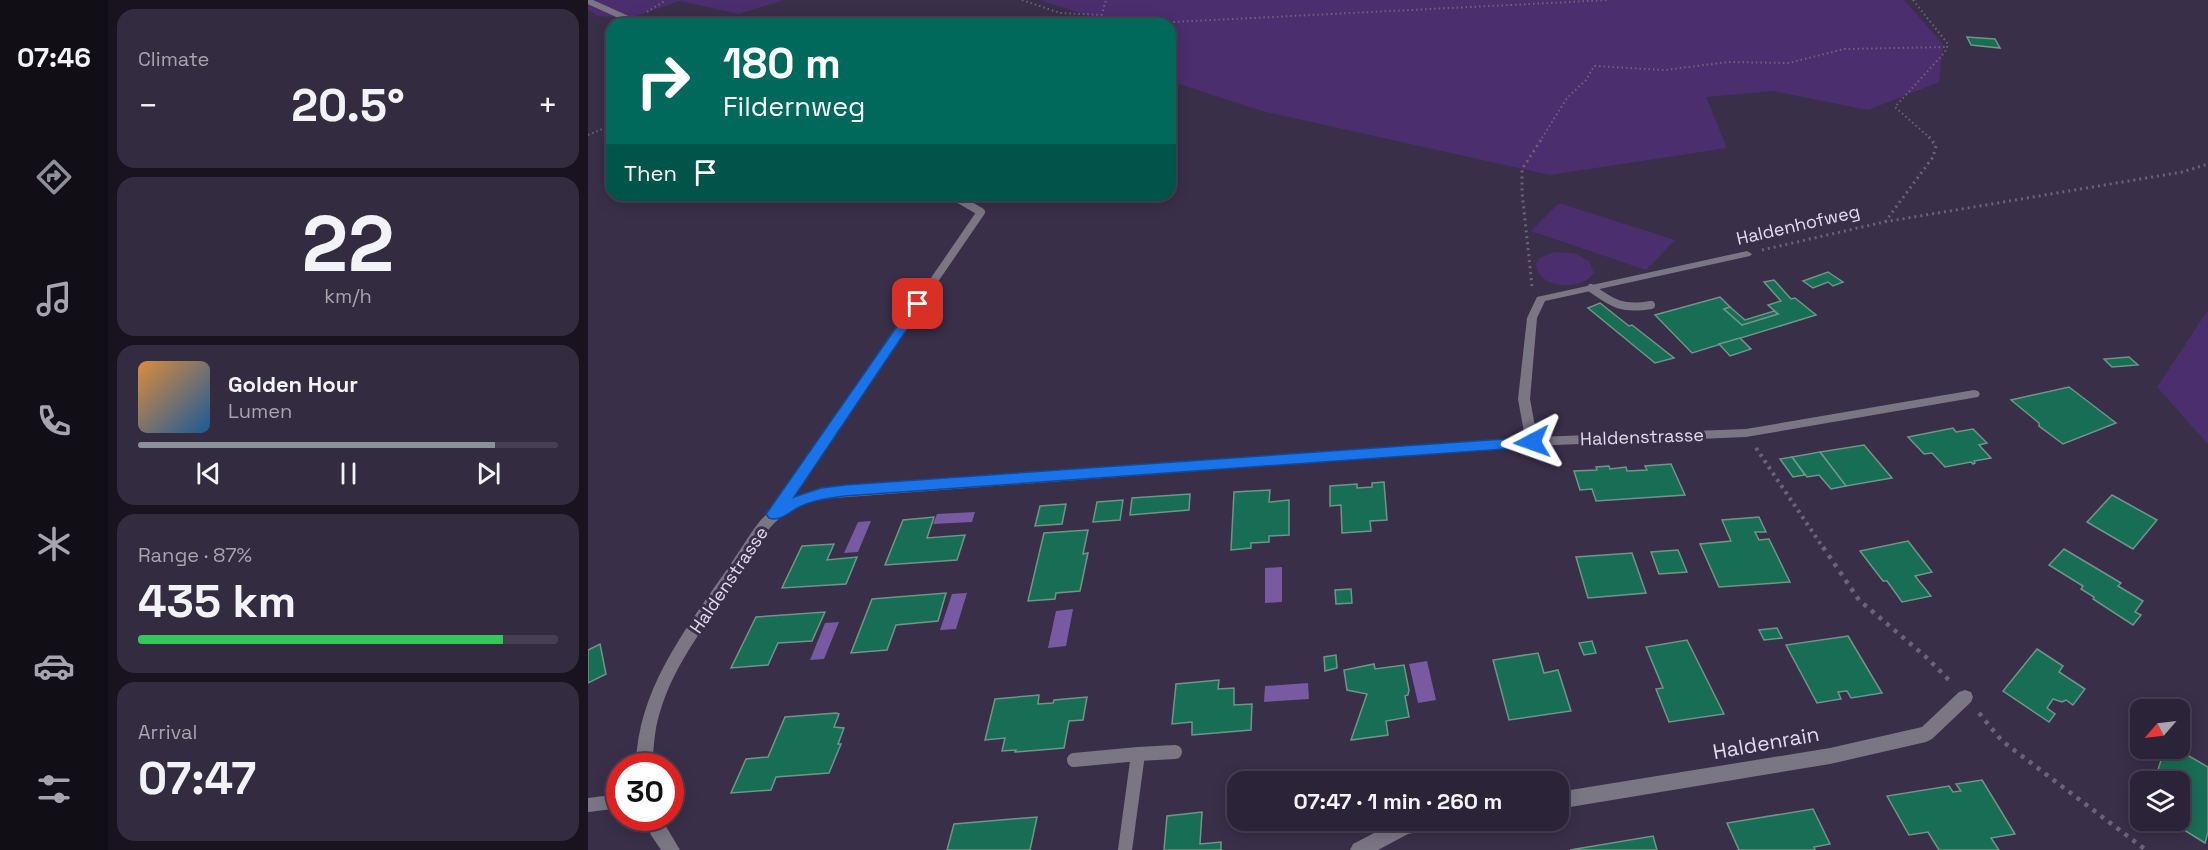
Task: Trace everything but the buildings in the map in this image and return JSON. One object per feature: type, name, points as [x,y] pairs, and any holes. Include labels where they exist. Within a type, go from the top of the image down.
[{"type":"street","name":"Haldenhofweg","points":[[1540,299],[1747,254]]},
{"type":"street","points":[[1532,442],[1524,399],[1532,318],[1540,299]]},
{"type":"street","name":"Haldenstrasse","points":[[643,753],[643,741],[663,680],[774,514],[794,502],[821,494],[1532,442],[1746,433],[1974,394]]},
{"type":"street","name":"Haldenrain","points":[[1569,799],[1830,756],[1926,734],[1965,696]]},
{"type":"street","points":[[658,831],[671,850]]},
{"type":"street","points":[[1359,850],[1396,831]]},
{"type":"lane","points":[[588,1],[626,18]]},
{"type":"lane","points":[[774,514],[981,212],[962,201]]},
{"type":"lane","points":[[1591,288],[1615,305],[1631,310],[1651,305]]},
{"type":"lane","points":[[1074,760],[1175,752]]},
{"type":"lane","points":[[1125,850],[1138,754]]},
{"type":"lane","points":[[588,805],[606,803]]},
{"type":"path","points":[[1022,0],[1060,13],[1101,15]]},
{"type":"path","points":[[1100,18],[1106,0]]},
{"type":"path","points":[[1176,22],[1609,0]]},
{"type":"path","points":[[1884,222],[1933,157],[1936,146],[1928,135],[1896,107],[1896,103],[1945,52],[1948,44],[1913,0]]},
{"type":"path","points":[[1540,299],[1531,284],[1522,169],[1567,98],[1586,80],[1594,66],[1665,70],[1728,62],[1789,63],[1844,49],[1947,47]]},
{"type":"path","points":[[588,135],[606,127]]},
{"type":"path","name":"Haldenhofweg","points":[[1747,254],[1884,222],[2182,172],[2208,164]]},
{"type":"path","points":[[1746,433],[1858,600],[1926,657],[1965,696],[2002,741],[2146,850]]},
{"type":"shaded area","points":[[588,0],[784,0],[739,14],[680,1],[630,18],[598,16],[588,10]]},
{"type":"shaded area","points":[[1039,0],[1904,0],[1943,44],[1939,82],[1868,110],[1773,91],[1706,97],[1727,148],[1550,175],[1262,111],[1176,83],[1176,18],[1097,18]]},
{"type":"shaded area","points":[[1559,203],[1675,240],[1646,270],[1531,231]]},
{"type":"shaded area","points":[[1554,252],[1574,253],[1589,261],[1594,273],[1580,283],[1560,285],[1551,283],[1538,272],[1536,263],[1540,258]]},
{"type":"shaded area","points":[[2208,310],[2208,444],[2157,387]]},
{"type":"shaded area","points":[[975,512],[972,522],[933,524],[937,514]]},
{"type":"shaded area","points":[[871,521],[858,552],[844,553],[858,522]]},
{"type":"shaded area","points":[[1282,567],[1282,602],[1265,603],[1265,568]]},
{"type":"shaded area","points":[[967,593],[956,629],[940,630],[952,594]]},
{"type":"shaded area","points":[[1073,609],[1066,646],[1048,648],[1056,611]]},
{"type":"shaded area","points":[[839,622],[824,659],[810,660],[825,623]]},
{"type":"shaded area","points":[[1427,661],[1436,700],[1418,703],[1409,664]]},
{"type":"shaded area","points":[[1308,683],[1309,699],[1264,702],[1265,686]]},
{"type":"route","points":[[918,304],[774,514],[794,502],[821,494],[845,491],[1532,442]]}]
